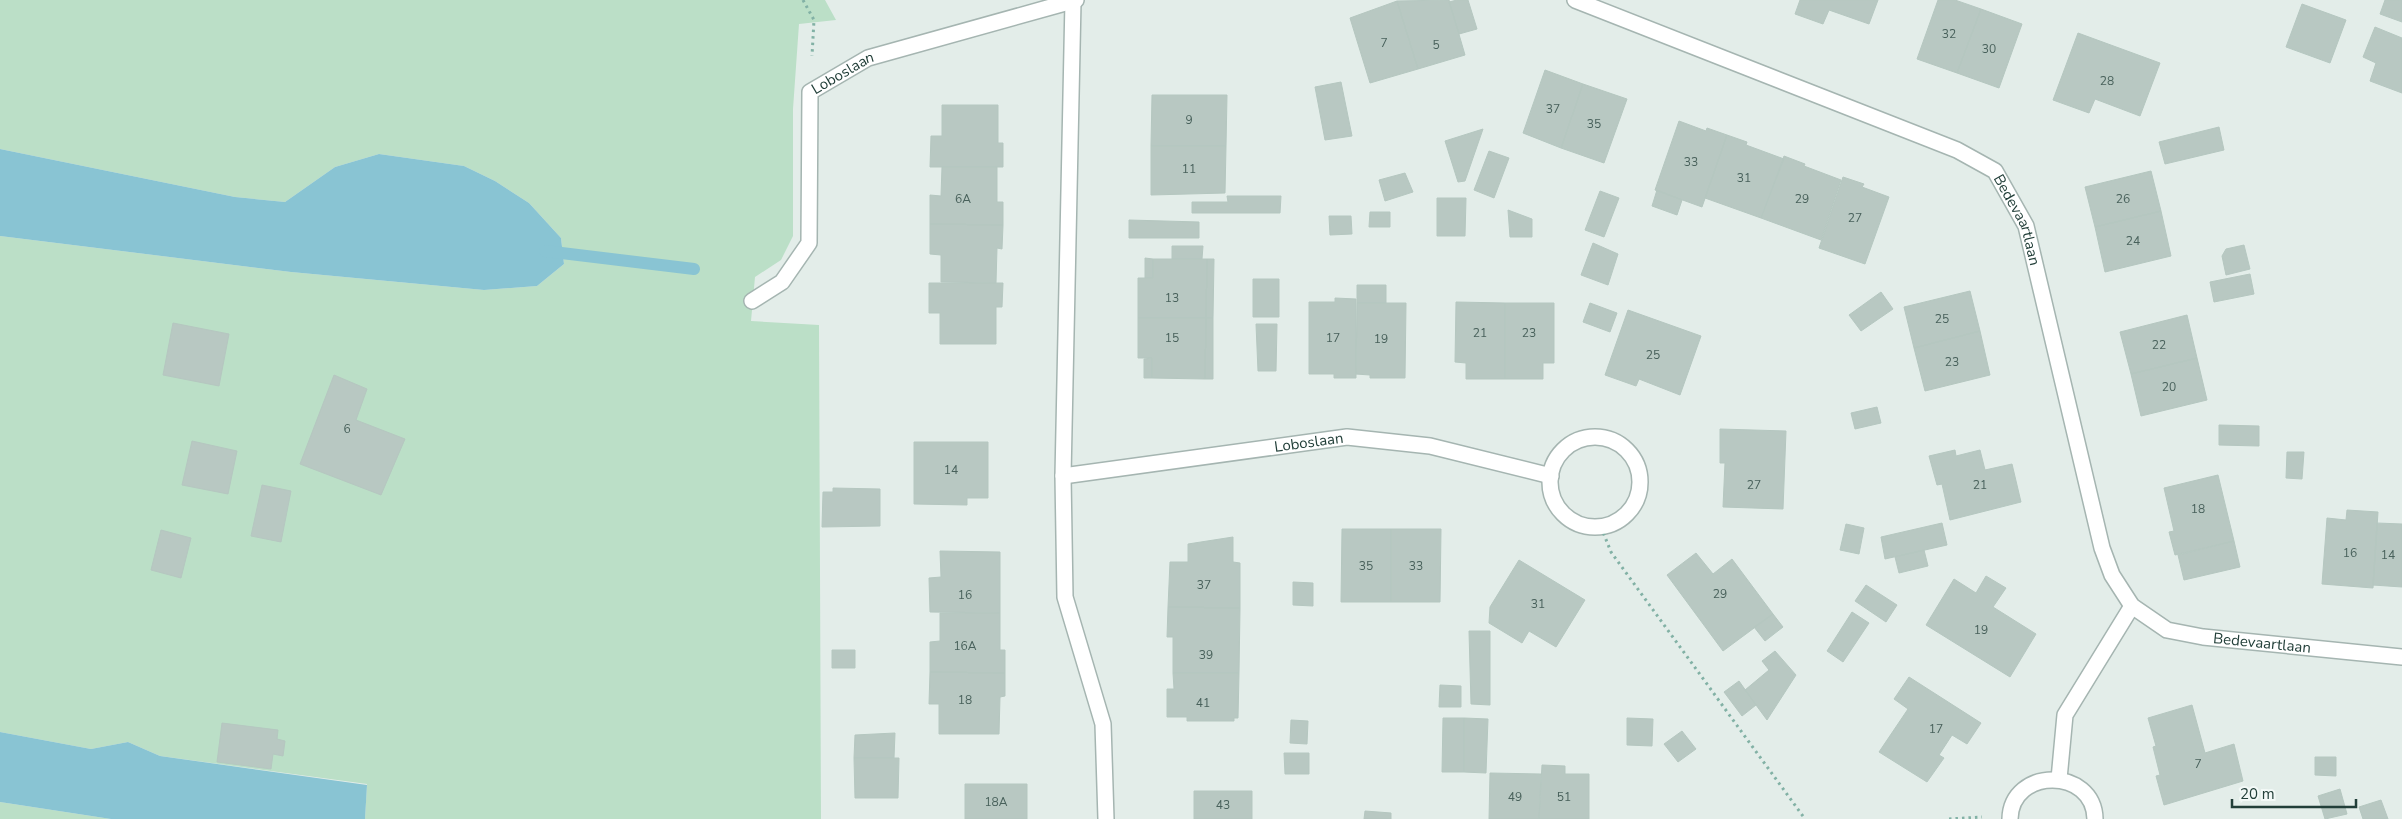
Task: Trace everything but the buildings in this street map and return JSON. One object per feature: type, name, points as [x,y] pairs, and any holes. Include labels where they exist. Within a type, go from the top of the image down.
[{"type":"street","name":"Loboslaan","points":[[752,301],[782,282],[809,243],[810,92],[868,58],[1075,0],[1063,476],[1065,597],[1103,724],[1106,819]]},
{"type":"street","name":"Bedevaartlaan","points":[[1583,2],[1957,150],[1995,171],[2026,226],[2102,548],[2112,576],[2132,606],[2166,630],[2203,636],[2402,657]]},
{"type":"street","name":"Loboslaan","points":[[1063,476],[1347,437],[1430,446],[1551,476]]},
{"type":"street","points":[[1593,437],[1611,440],[1624,446],[1638,468],[1640,481],[1637,499],[1630,512],[1617,522],[1601,526],[1580,524],[1562,513],[1554,500],[1551,476],[1555,462],[1565,448],[1576,441],[1593,437]]},
{"type":"street","points":[[2059,779],[2065,715],[2132,606]]},
{"type":"street","points":[[2010,819],[2016,799],[2024,790],[2041,780],[2059,779],[2073,783],[2084,792],[2091,802],[2095,819]]},
{"type":"path","points":[[803,0],[814,20],[810,92]]},
{"type":"path","points":[[1601,526],[1611,552],[1805,819]]},
{"type":"green space","points":[[0,0],[825,0],[836,20],[799,24],[793,109],[793,236],[781,260],[755,277],[751,321],[819,325],[821,819],[365,819],[367,784],[160,756],[128,742],[91,749],[0,732],[0,236],[291,272],[484,290],[537,286],[564,264],[561,238],[529,203],[495,181],[464,166],[379,154],[335,167],[285,202],[235,197],[0,149]]},
{"type":"green space","points":[[0,802],[111,819],[0,819]]},
{"type":"water","points":[[0,149],[235,197],[285,202],[335,167],[379,154],[464,166],[495,181],[529,203],[561,238],[564,264],[537,286],[484,290],[291,272],[0,236]]},
{"type":"water","points":[[0,732],[91,749],[128,742],[160,756],[367,785],[365,819],[111,819],[0,802]]},
{"type":"waterway","points":[[545,251],[694,269]]}]
